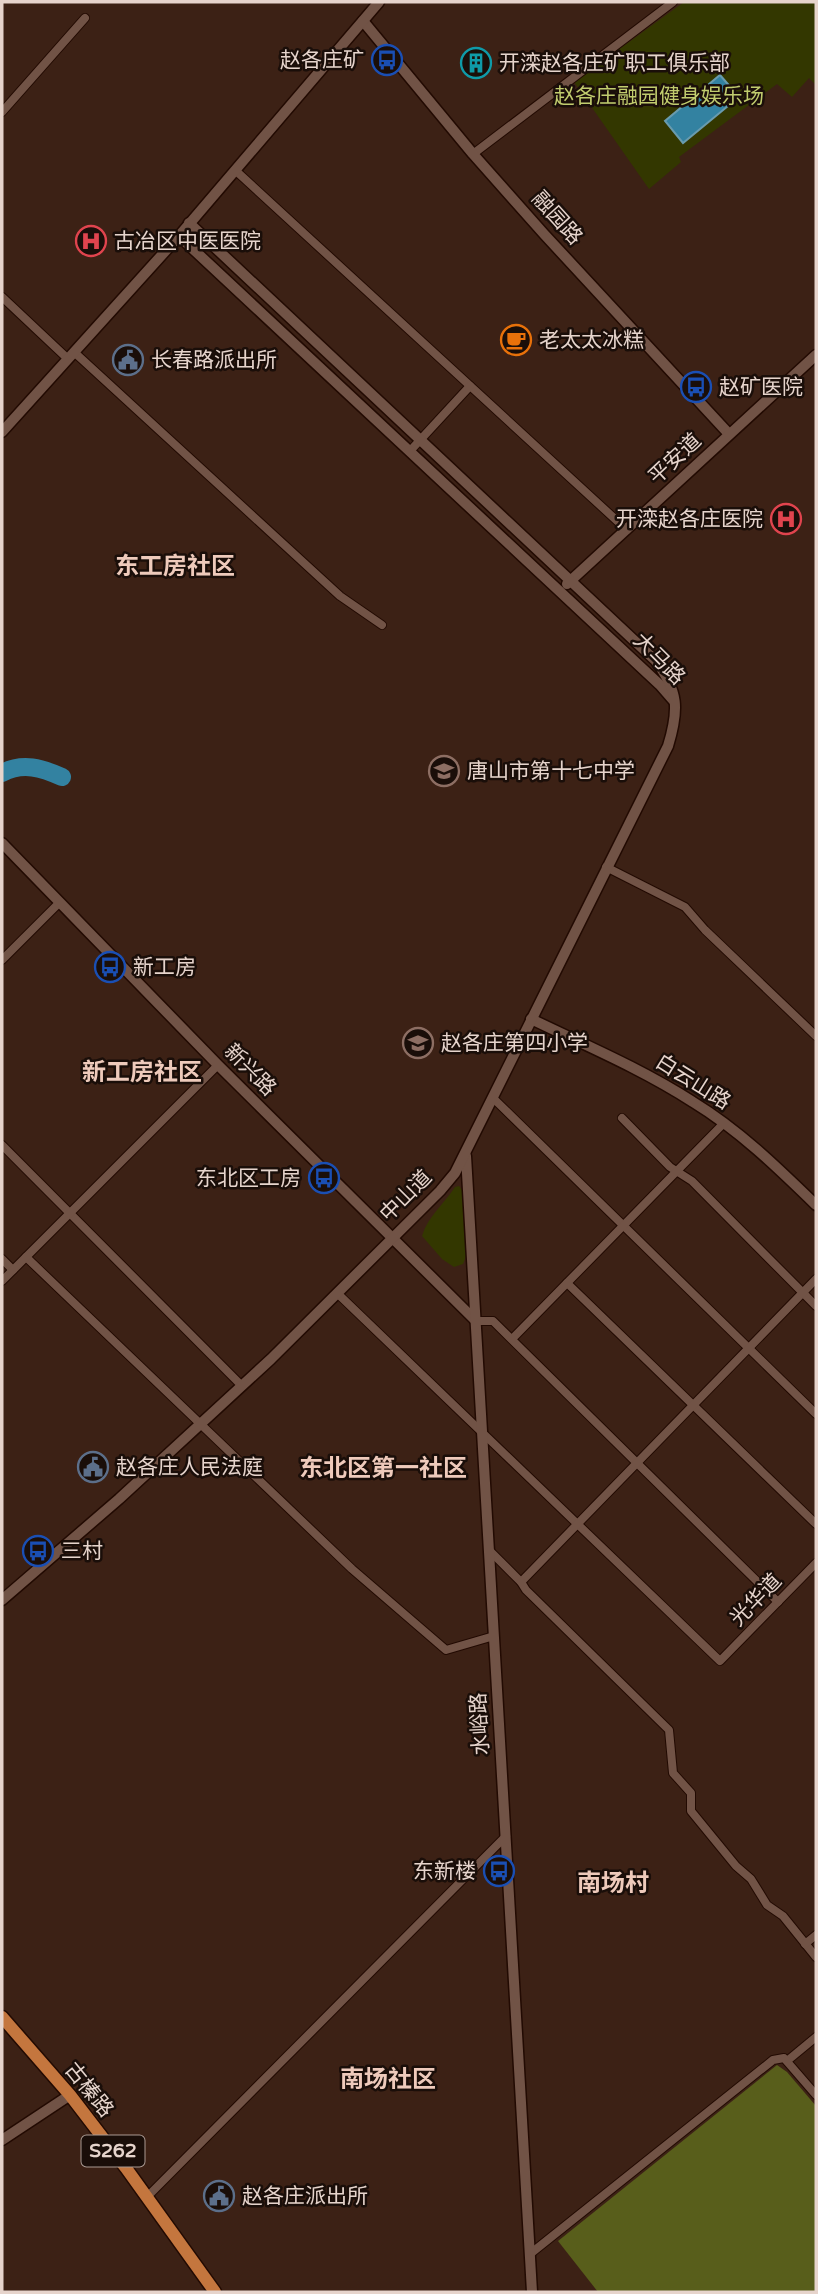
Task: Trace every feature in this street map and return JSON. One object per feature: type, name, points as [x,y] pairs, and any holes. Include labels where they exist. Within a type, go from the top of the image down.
[{"type":"main road","name":"古榛路","points":[[2,2017],[70,2095],[215,2292]]},
{"type":"street","points":[[2,432],[179,236],[379,2]]},
{"type":"street","points":[[473,154],[673,2]]},
{"type":"street","points":[[2,112],[85,18]]},
{"type":"street","name":"融园路","points":[[363,21],[473,154],[729,435]]},
{"type":"street","points":[[235,170],[627,530]]},
{"type":"street","name":"大马路","points":[[189,223],[655,660],[669,682],[674,703]]},
{"type":"street","name":"大马路","points":[[179,236],[660,684],[674,703]]},
{"type":"street","points":[[2,297],[340,596],[382,625]]},
{"type":"street","name":"平安道","points":[[559,590],[571,582],[816,355]]},
{"type":"street","points":[[410,451],[470,386]]},
{"type":"street","name":"中山道","points":[[2,1600],[119,1499],[242,1386],[440,1191],[455,1173],[668,746],[676,720],[674,703]]},
{"type":"street","name":"新兴路","points":[[2,843],[218,1065],[476,1321]]},
{"type":"street","points":[[606,867],[685,907],[705,930],[816,1036]]},
{"type":"street","points":[[2,960],[60,902]]},
{"type":"street","name":"白云山路","points":[[531,1019],[693,1101],[768,1158],[816,1205]]},
{"type":"street","points":[[2,1280],[218,1065]]},
{"type":"street","points":[[493,1098],[816,1414]]},
{"type":"street","points":[[621,1118],[677,1171],[692,1181],[816,1306]]},
{"type":"street","points":[[512,1339],[723,1124]]},
{"type":"street","points":[[2,1145],[242,1386]]},
{"type":"street","name":"水峪路","points":[[466,1154],[532,2292]]},
{"type":"street","points":[[26,1257],[352,1569],[446,1650],[494,1636]]},
{"type":"street","points":[[2,1259],[13,1270]]},
{"type":"street","points":[[521,1581],[816,1279]]},
{"type":"street","points":[[567,1283],[816,1524]]},
{"type":"street","points":[[337,1293],[577,1524]]},
{"type":"street","points":[[476,1321],[493,1321],[778,1602]]},
{"type":"street","name":"光华道","points":[[577,1524],[720,1661],[816,1563]]},
{"type":"street","points":[[489,1550],[521,1581],[526,1590],[669,1730],[673,1773],[691,1793],[691,1811],[736,1866],[751,1878],[768,1905],[783,1916],[816,1957]]},
{"type":"street","points":[[147,2197],[506,1836]]},
{"type":"street","points":[[805,1944],[816,1935]]},
{"type":"street","points":[[787,2061],[816,2037]]},
{"type":"street","points":[[530,2254],[773,2060],[784,2058],[816,2095]]},
{"type":"street","points":[[2,2140],[70,2095]]},
{"type":"green space","name":"赵各庄融园健身娱乐场","points":[[684,2],[816,2],[816,85],[809,78],[792,97],[777,84],[679,157],[681,162],[649,189],[574,82]]},
{"type":"green space","points":[[459,1186],[463,1191],[467,1254],[463,1264],[454,1267],[442,1259],[422,1236],[432,1216],[455,1187]]},
{"type":"green space","points":[[777,2065],[787,2072],[816,2106],[816,2292],[598,2292],[558,2241]]},
{"type":"water","points":[[720,75],[739,97],[683,143],[665,121]]},
{"type":"waterway","points":[[2,773],[25,767],[62,777]]},
{"type":"place","name":"赵各庄矿","points":[[387,60]]},
{"type":"place","name":"开滦赵各庄矿职工俱乐部","points":[[476,63]]},
{"type":"place","name":"古冶区中医医院","points":[[91,241]]},
{"type":"place","name":"老太太冰糕","points":[[516,340]]},
{"type":"place","name":"长春路派出所","points":[[128,360]]},
{"type":"place","name":"赵矿医院","points":[[696,387]]},
{"type":"place","name":"开滦赵各庄医院","points":[[786,519]]},
{"type":"place","name":"唐山市第十七中学","points":[[444,771]]},
{"type":"place","name":"新工房","points":[[110,967]]},
{"type":"place","name":"赵各庄第四小学","points":[[418,1043]]},
{"type":"place","name":"东北区工房","points":[[324,1178]]},
{"type":"place","name":"赵各庄人民法庭","points":[[93,1467]]},
{"type":"place","name":"三村","points":[[38,1551]]},
{"type":"place","name":"东新楼","points":[[499,1871]]},
{"type":"place","name":"赵各庄派出所","points":[[219,2196]]},
{"type":"district","name":"东工房社区","points":[[175,566]]},
{"type":"district","name":"新工房社区","points":[[142,1072]]},
{"type":"district","name":"东北区第一社区","points":[[383,1468]]},
{"type":"district","name":"南场村","points":[[613,1883]]},
{"type":"district","name":"南场社区","points":[[388,2079]]}]
